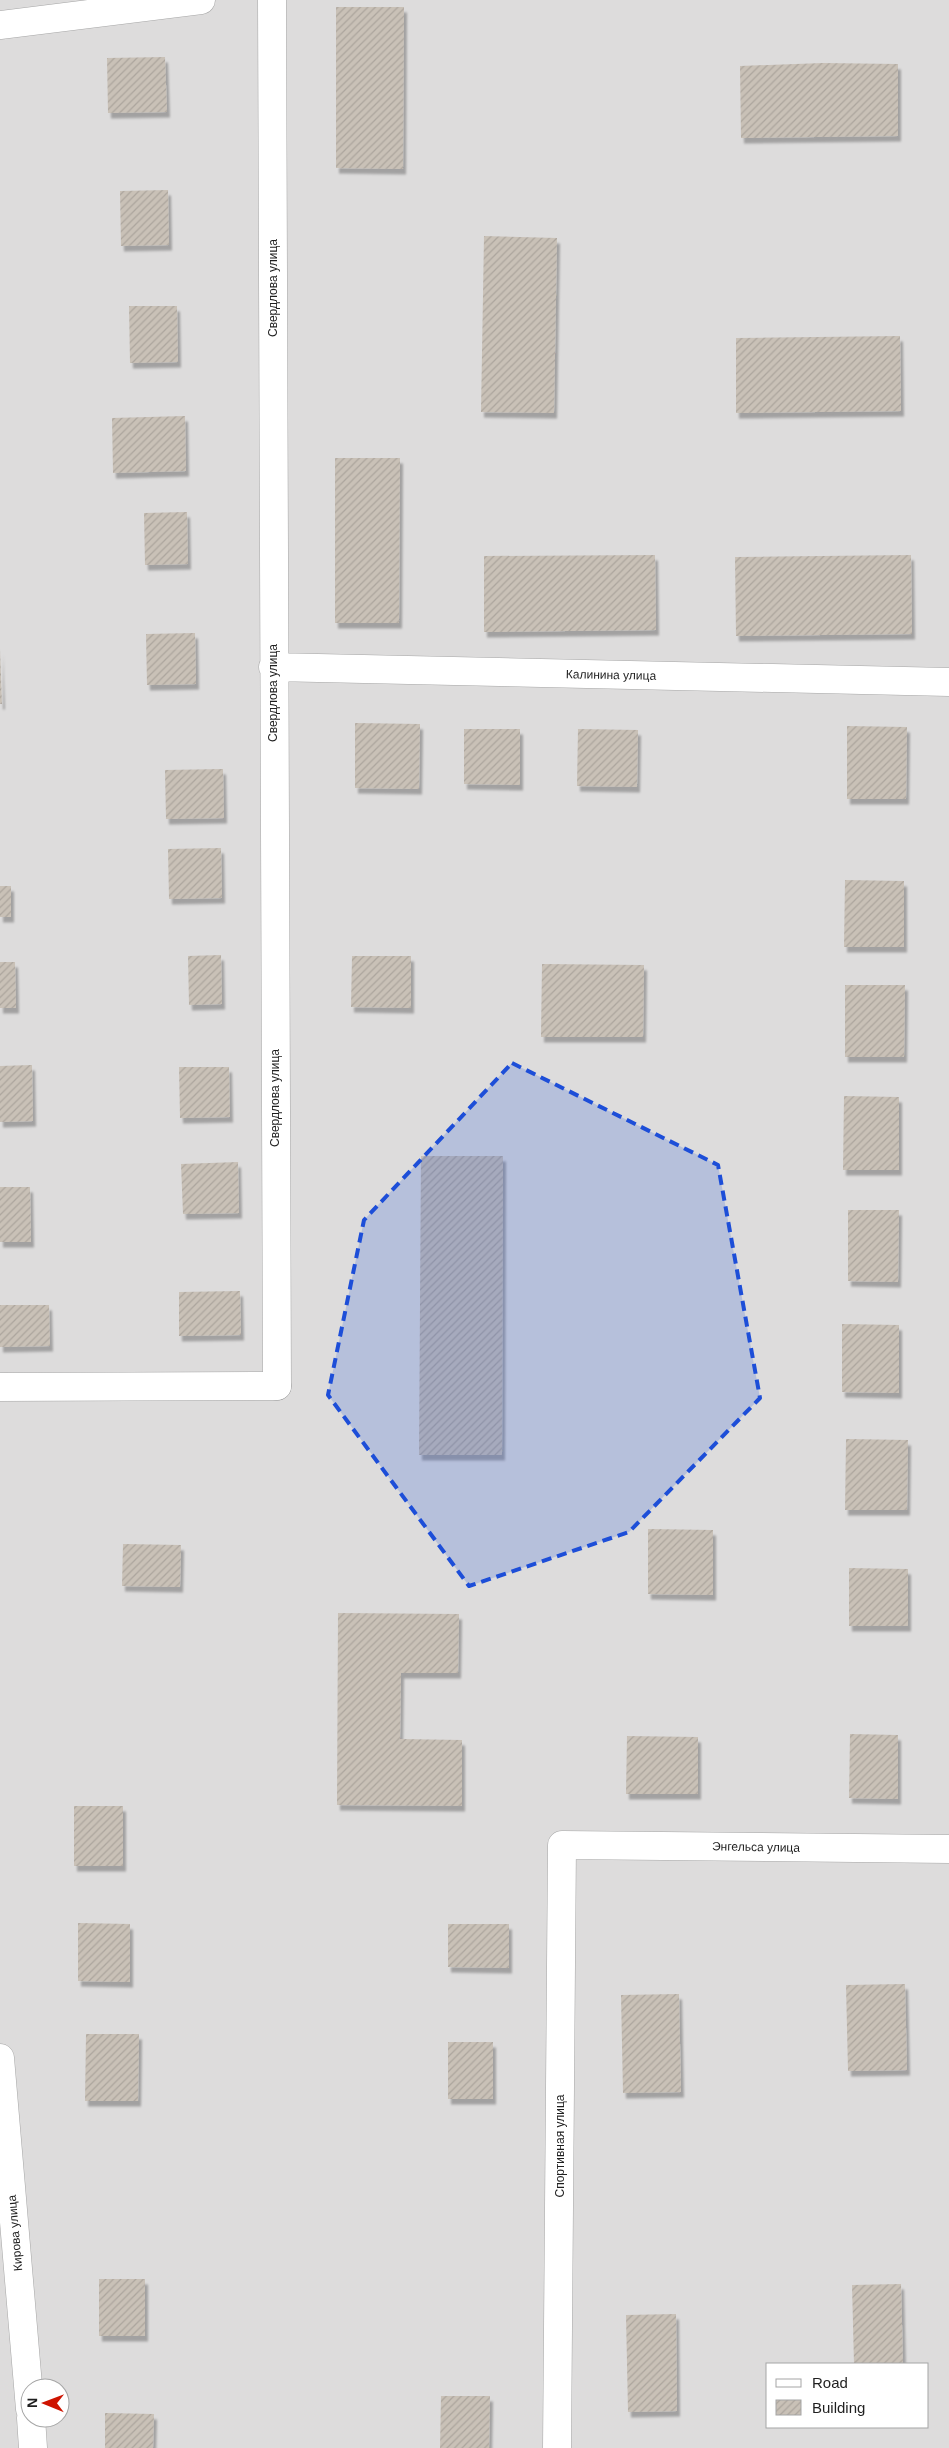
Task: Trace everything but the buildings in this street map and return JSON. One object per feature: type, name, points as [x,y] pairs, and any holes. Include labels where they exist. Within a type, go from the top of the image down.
[{"type":"street","points":[[0,25],[201,0]]},
{"type":"street","name":"Свердлова улица","points":[[0,1387],[277,1386],[272,0]]},
{"type":"street","name":"Калинина улица","points":[[273,667],[949,682]]},
{"type":"street","name":"Энгельса улица","points":[[562,1845],[949,1849]]},
{"type":"street","name":"Спортивная улица","points":[[557,2448],[562,1845]]},
{"type":"street","name":"Кирова улица","points":[[0,2058],[27,2378]]},
{"type":"street","points":[[32,2428],[33,2448]]},
{"type":"highlighted area","points":[[512,1063],[718,1165],[760,1398],[629,1532],[469,1586],[328,1395],[364,1220]]},
{"type":"shaded area","points":[[0,0],[949,0],[949,2448],[0,2448]]}]
